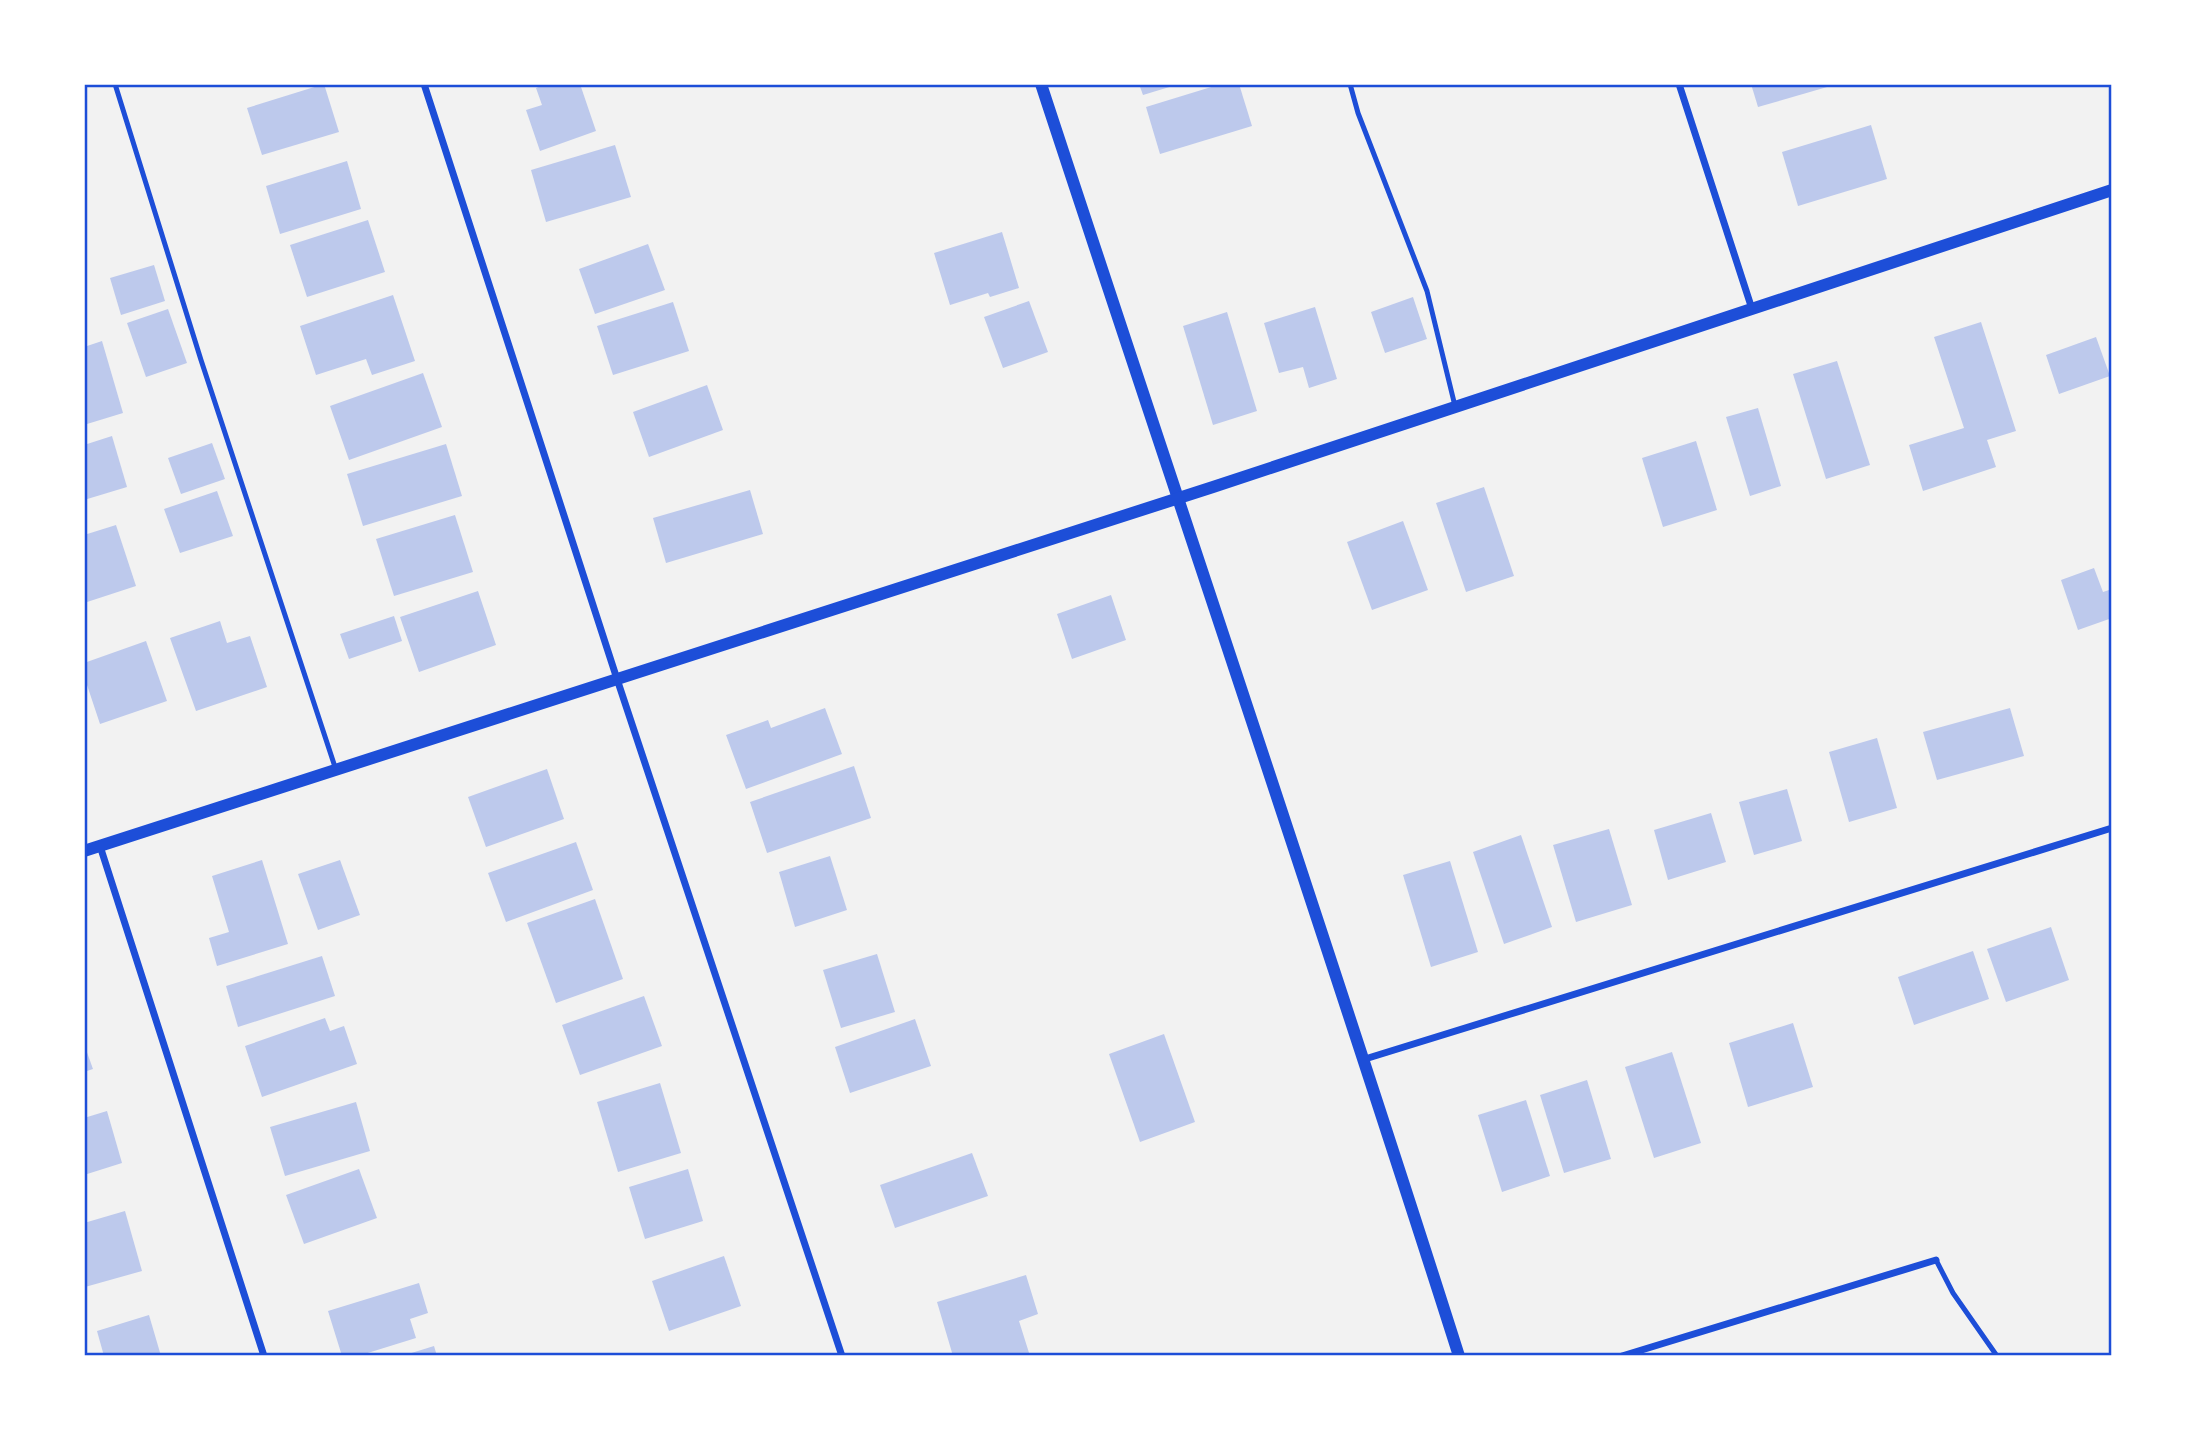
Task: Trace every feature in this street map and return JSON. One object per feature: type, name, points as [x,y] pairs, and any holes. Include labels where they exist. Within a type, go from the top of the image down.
[{"type":"street","points":[[424,84],[617,679],[842,1356]]},
{"type":"street","points":[[1041,84],[1365,1059],[1459,1356]]},
{"type":"street","points":[[1679,84],[1752,309]]},
{"type":"street","points":[[84,851],[1177,499],[2112,190]]},
{"type":"street","points":[[1365,1059],[2112,828]]},
{"type":"street","points":[[100,846],[264,1356]]},
{"type":"street","points":[[1622,1356],[1937,1260]]},
{"type":"lane","points":[[115,84],[201,360],[336,770]]},
{"type":"lane","points":[[1350,84],[1358,113],[1427,291],[1455,407]]},
{"type":"lane","points":[[1937,1260],[1953,1293],[1997,1356]]},
{"type":"building","points":[[324,84],[339,132],[262,155],[247,108]]},
{"type":"building","points":[[546,84],[580,84],[596,131],[540,151],[526,110],[542,105],[536,88]]},
{"type":"building","points":[[1139,84],[1176,84],[1176,85],[1143,95]]},
{"type":"building","points":[[1221,84],[1239,84],[1252,126],[1160,154],[1146,107]]},
{"type":"building","points":[[1751,84],[1834,84],[1834,85],[1758,107]]},
{"type":"building","points":[[1871,125],[1887,179],[1798,206],[1782,152]]},
{"type":"building","points":[[615,145],[631,197],[546,222],[531,170]]},
{"type":"building","points":[[347,161],[361,209],[280,234],[266,186]]},
{"type":"building","points":[[368,220],[385,272],[307,297],[290,245]]},
{"type":"building","points":[[1002,232],[1019,288],[990,297],[988,293],[950,305],[934,253]]},
{"type":"building","points":[[648,244],[665,290],[595,314],[579,269]]},
{"type":"building","points":[[154,265],[165,301],[121,315],[110,278]]},
{"type":"building","points":[[393,295],[415,361],[372,375],[366,359],[316,375],[300,326]]},
{"type":"building","points":[[1413,297],[1427,339],[1385,353],[1371,312]]},
{"type":"building","points":[[1029,301],[1048,352],[1003,368],[984,317]]},
{"type":"building","points":[[673,302],[689,351],[613,375],[597,326]]},
{"type":"building","points":[[1315,307],[1337,379],[1309,388],[1303,367],[1279,373],[1264,323]]},
{"type":"building","points":[[168,309],[187,363],[146,377],[127,323]]},
{"type":"building","points":[[1227,312],[1257,411],[1213,425],[1183,326]]},
{"type":"building","points":[[1981,322],[2016,431],[1987,440],[1996,467],[1923,491],[1909,445],[1964,428],[1934,337]]},
{"type":"building","points":[[2096,337],[2110,376],[2059,394],[2046,355]]},
{"type":"building","points":[[102,341],[123,413],[87,424],[84,413],[84,347]]},
{"type":"building","points":[[1837,361],[1870,465],[1826,479],[1793,374]]},
{"type":"building","points":[[423,373],[442,427],[349,460],[330,406]]},
{"type":"building","points":[[707,385],[723,430],[649,457],[633,412]]},
{"type":"building","points":[[1758,408],[1781,486],[1750,496],[1726,417]]},
{"type":"building","points":[[112,436],[127,487],[84,500],[84,445]]},
{"type":"building","points":[[1696,441],[1717,510],[1663,527],[1642,458]]},
{"type":"building","points":[[212,443],[225,479],[181,494],[168,458]]},
{"type":"building","points":[[446,444],[462,496],[363,526],[347,474]]},
{"type":"building","points":[[1484,487],[1514,576],[1466,592],[1436,503]]},
{"type":"building","points":[[750,490],[763,534],[666,563],[653,518]]},
{"type":"building","points":[[217,491],[233,536],[180,553],[164,509]]},
{"type":"building","points":[[455,515],[473,572],[394,596],[376,539]]},
{"type":"building","points":[[1403,521],[1428,590],[1372,610],[1347,542]]},
{"type":"building","points":[[116,525],[136,586],[84,603],[84,535]]},
{"type":"building","points":[[2094,568],[2103,592],[2112,589],[2112,618],[2078,630],[2061,580]]},
{"type":"building","points":[[478,591],[496,645],[419,672],[400,617]]},
{"type":"building","points":[[1111,595],[1126,640],[1072,659],[1057,614]]},
{"type":"building","points":[[394,616],[402,641],[349,659],[340,634]]},
{"type":"building","points":[[220,621],[227,643],[250,636],[267,687],[196,711],[170,638]]},
{"type":"building","points":[[146,641],[167,701],[100,724],[84,676],[84,663]]},
{"type":"building","points":[[825,708],[842,754],[746,789],[726,735],[768,720],[771,728]]},
{"type":"building","points":[[2010,708],[2024,756],[1937,780],[1923,732]]},
{"type":"building","points":[[1877,738],[1897,808],[1849,822],[1829,752]]},
{"type":"building","points":[[854,766],[871,818],[767,853],[750,802]]},
{"type":"building","points":[[547,769],[564,819],[486,847],[468,797]]},
{"type":"building","points":[[1787,789],[1802,841],[1754,855],[1739,802]]},
{"type":"building","points":[[1711,813],[1726,862],[1668,880],[1654,830]]},
{"type":"building","points":[[1609,829],[1632,905],[1576,922],[1553,845]]},
{"type":"building","points":[[1521,835],[1552,927],[1504,944],[1473,852]]},
{"type":"building","points":[[576,842],[593,890],[506,922],[488,873]]},
{"type":"building","points":[[830,856],[847,910],[795,927],[779,872]]},
{"type":"building","points":[[262,860],[288,944],[217,966],[209,938],[229,932],[212,876]]},
{"type":"building","points":[[340,860],[360,915],[318,930],[298,874]]},
{"type":"building","points":[[1450,861],[1478,952],[1431,967],[1403,875]]},
{"type":"building","points":[[595,899],[623,979],[556,1003],[527,923]]},
{"type":"building","points":[[2051,927],[2069,980],[2006,1002],[1987,949]]},
{"type":"building","points":[[1973,951],[1989,999],[1914,1025],[1898,977]]},
{"type":"building","points":[[877,954],[895,1012],[841,1028],[823,970]]},
{"type":"building","points":[[322,956],[335,996],[238,1027],[226,986]]},
{"type":"building","points":[[644,996],[662,1046],[580,1075],[562,1025]]},
{"type":"building","points":[[325,1018],[330,1031],[344,1026],[357,1064],[262,1097],[245,1046]]},
{"type":"building","points":[[915,1019],[931,1066],[850,1093],[835,1047]]},
{"type":"building","points":[[1793,1023],[1813,1087],[1748,1107],[1729,1043]]},
{"type":"building","points":[[1164,1034],[1195,1122],[1140,1142],[1109,1054]]},
{"type":"building","points":[[84,1044],[93,1069],[84,1072]]},
{"type":"building","points":[[1672,1052],[1701,1143],[1654,1158],[1625,1067]]},
{"type":"building","points":[[1587,1080],[1611,1159],[1564,1173],[1540,1095]]},
{"type":"building","points":[[660,1083],[681,1153],[618,1172],[597,1102]]},
{"type":"building","points":[[1526,1100],[1550,1176],[1502,1192],[1478,1115]]},
{"type":"building","points":[[356,1102],[370,1151],[285,1176],[270,1127]]},
{"type":"building","points":[[107,1111],[122,1163],[84,1175],[84,1118]]},
{"type":"building","points":[[972,1153],[988,1196],[895,1228],[880,1185]]},
{"type":"building","points":[[359,1169],[377,1218],[304,1244],[286,1195]]},
{"type":"building","points":[[688,1169],[703,1221],[645,1239],[629,1187]]},
{"type":"building","points":[[125,1211],[142,1271],[85,1287],[84,1223]]},
{"type":"building","points":[[724,1256],[741,1306],[669,1331],[652,1281]]},
{"type":"building","points":[[1026,1275],[1038,1314],[1019,1321],[1030,1356],[953,1356],[937,1302]]},
{"type":"building","points":[[419,1283],[428,1313],[410,1319],[416,1338],[358,1356],[342,1356],[328,1311]]},
{"type":"building","points":[[149,1315],[161,1356],[104,1356],[97,1331]]},
{"type":"building","points":[[434,1346],[437,1356],[405,1356],[405,1355]]}]
